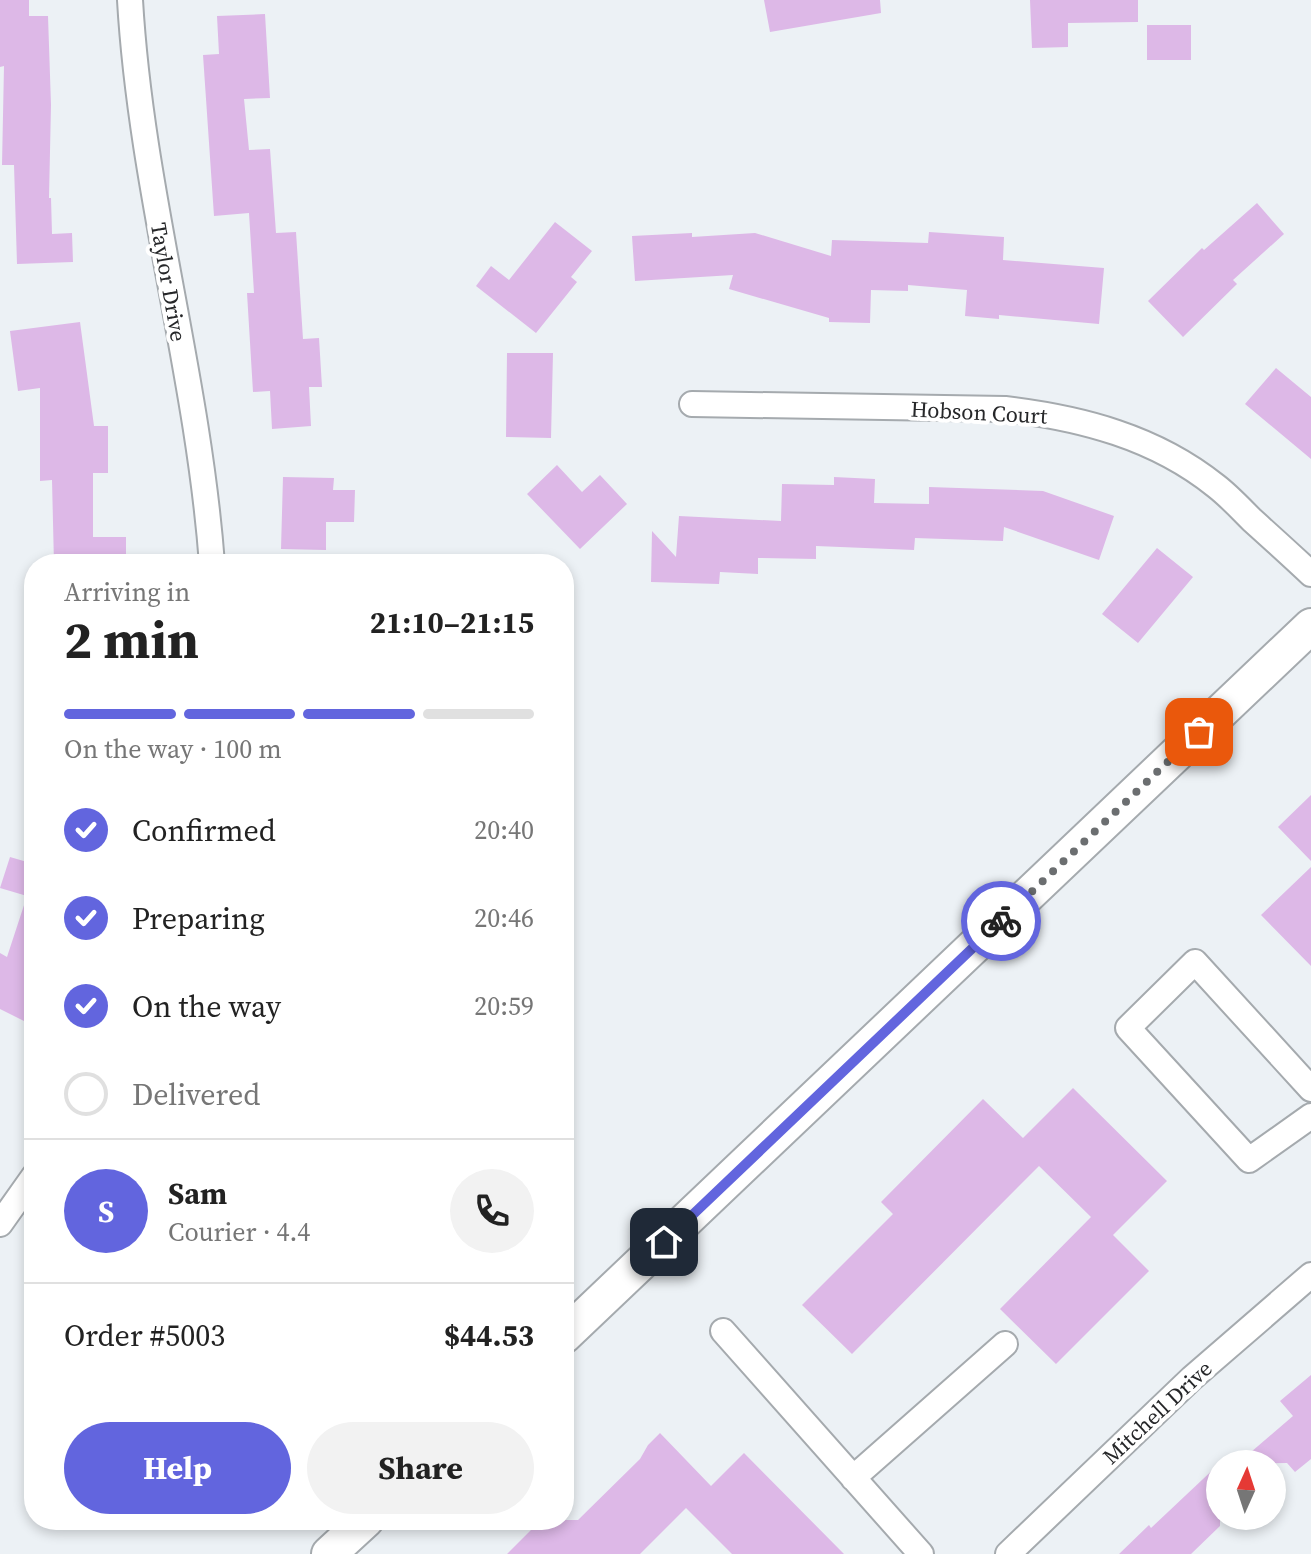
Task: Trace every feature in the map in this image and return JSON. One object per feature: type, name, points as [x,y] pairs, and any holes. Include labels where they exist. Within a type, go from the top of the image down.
[{"type":"main road","points":[[574,1326],[1311,626]]},
{"type":"main road","points":[[329,1554],[355,1530]]},
{"type":"street","name":"Taylor Drive","points":[[130,0],[147,156],[200,455],[211,554]]},
{"type":"street","name":"Hobson Court","points":[[692,404],[1005,409],[1049,414],[1085,423],[1137,439],[1181,462],[1217,486],[1311,574]]},
{"type":"street","points":[[1311,1089],[1195,962],[1128,1028],[1249,1160],[1311,1116]]},
{"type":"street","points":[[0,1224],[24,1190]]},
{"type":"street","name":"Mitchell Drive","points":[[1008,1554],[1192,1378],[1311,1275]]},
{"type":"street","points":[[723,1331],[921,1554]]},
{"type":"street","points":[[853,1478],[1005,1344]]},
{"type":"building","points":[[0,0],[29,0],[29,16],[48,16],[52,234],[72,233],[73,262],[17,264],[14,165],[2,165],[4,66],[0,67]]},
{"type":"building","points":[[764,0],[880,0],[881,13],[770,32]]},
{"type":"building","points":[[1030,0],[1138,0],[1138,22],[1068,23],[1068,47],[1032,48]]},
{"type":"building","points":[[265,14],[270,98],[244,99],[249,150],[270,149],[276,233],[296,232],[303,339],[319,338],[322,387],[309,387],[311,426],[272,429],[270,391],[253,392],[247,293],[254,293],[249,213],[214,216],[203,55],[219,54],[217,16]]},
{"type":"building","points":[[1147,25],[1191,25],[1191,60],[1147,60]]},
{"type":"building","points":[[1257,203],[1284,234],[1233,280],[1237,284],[1183,337],[1148,301],[1202,248],[1204,250]]},
{"type":"building","points":[[555,222],[592,251],[571,277],[577,282],[536,333],[476,286],[491,266],[509,280]]},
{"type":"building","points":[[929,232],[1004,237],[1003,260],[1104,268],[1099,324],[999,315],[999,319],[965,316],[967,290],[908,285],[908,291],[871,290],[870,323],[829,322],[829,318],[729,289],[733,275],[635,281],[632,236],[692,233],[692,237],[755,233],[831,256],[832,240],[928,243]]},
{"type":"building","points":[[80,322],[94,426],[108,426],[108,473],[93,473],[93,537],[126,537],[126,554],[54,554],[52,480],[40,481],[40,388],[18,391],[10,331]]},
{"type":"building","points":[[507,353],[553,353],[551,438],[506,437]]},
{"type":"building","points":[[1276,368],[1311,397],[1311,459],[1245,404]]},
{"type":"building","points":[[557,465],[582,492],[600,475],[627,504],[580,549],[527,494]]},
{"type":"building","points":[[283,477],[334,478],[333,490],[355,490],[354,522],[326,522],[326,550],[281,549]]},
{"type":"building","points":[[834,477],[875,479],[874,503],[929,504],[929,487],[1043,491],[1114,516],[1099,560],[1004,527],[1003,541],[915,538],[914,550],[816,546],[816,559],[758,558],[758,574],[720,572],[719,584],[651,582],[652,531],[676,557],[679,516],[781,521],[782,484],[834,485]]},
{"type":"building","points":[[1157,548],[1193,577],[1138,643],[1102,614]]},
{"type":"building","points":[[1311,795],[1311,861],[1278,827]]},
{"type":"building","points":[[10,857],[24,861],[24,895],[0,888]]},
{"type":"building","points":[[1311,867],[1311,966],[1261,915]]},
{"type":"building","points":[[24,905],[24,1021],[0,1009],[0,953],[7,957]]},
{"type":"building","points":[[1073,1088],[1167,1181],[1113,1235],[1149,1271],[1056,1364],[1000,1309],[1091,1217],[1039,1166],[852,1354],[802,1305],[893,1214],[881,1202],[983,1099],[1023,1138]]},
{"type":"building","points":[[1311,1375],[1311,1459],[1295,1472],[1286,1463],[1286,1450],[1253,1450],[1293,1416],[1280,1401]]},
{"type":"building","points":[[660,1433],[711,1486],[744,1453],[844,1554],[732,1554],[686,1508],[640,1554],[507,1554],[531,1530],[574,1530],[574,1520],[578,1520],[640,1459]]},
{"type":"building","points":[[1206,1476],[1206,1530],[1216,1530],[1191,1554],[1119,1554],[1149,1525],[1151,1528]]},
{"type":"way so far","points":[[1001,921],[1199,732]]},
{"type":"route","points":[[664,1242],[1001,921]]}]
